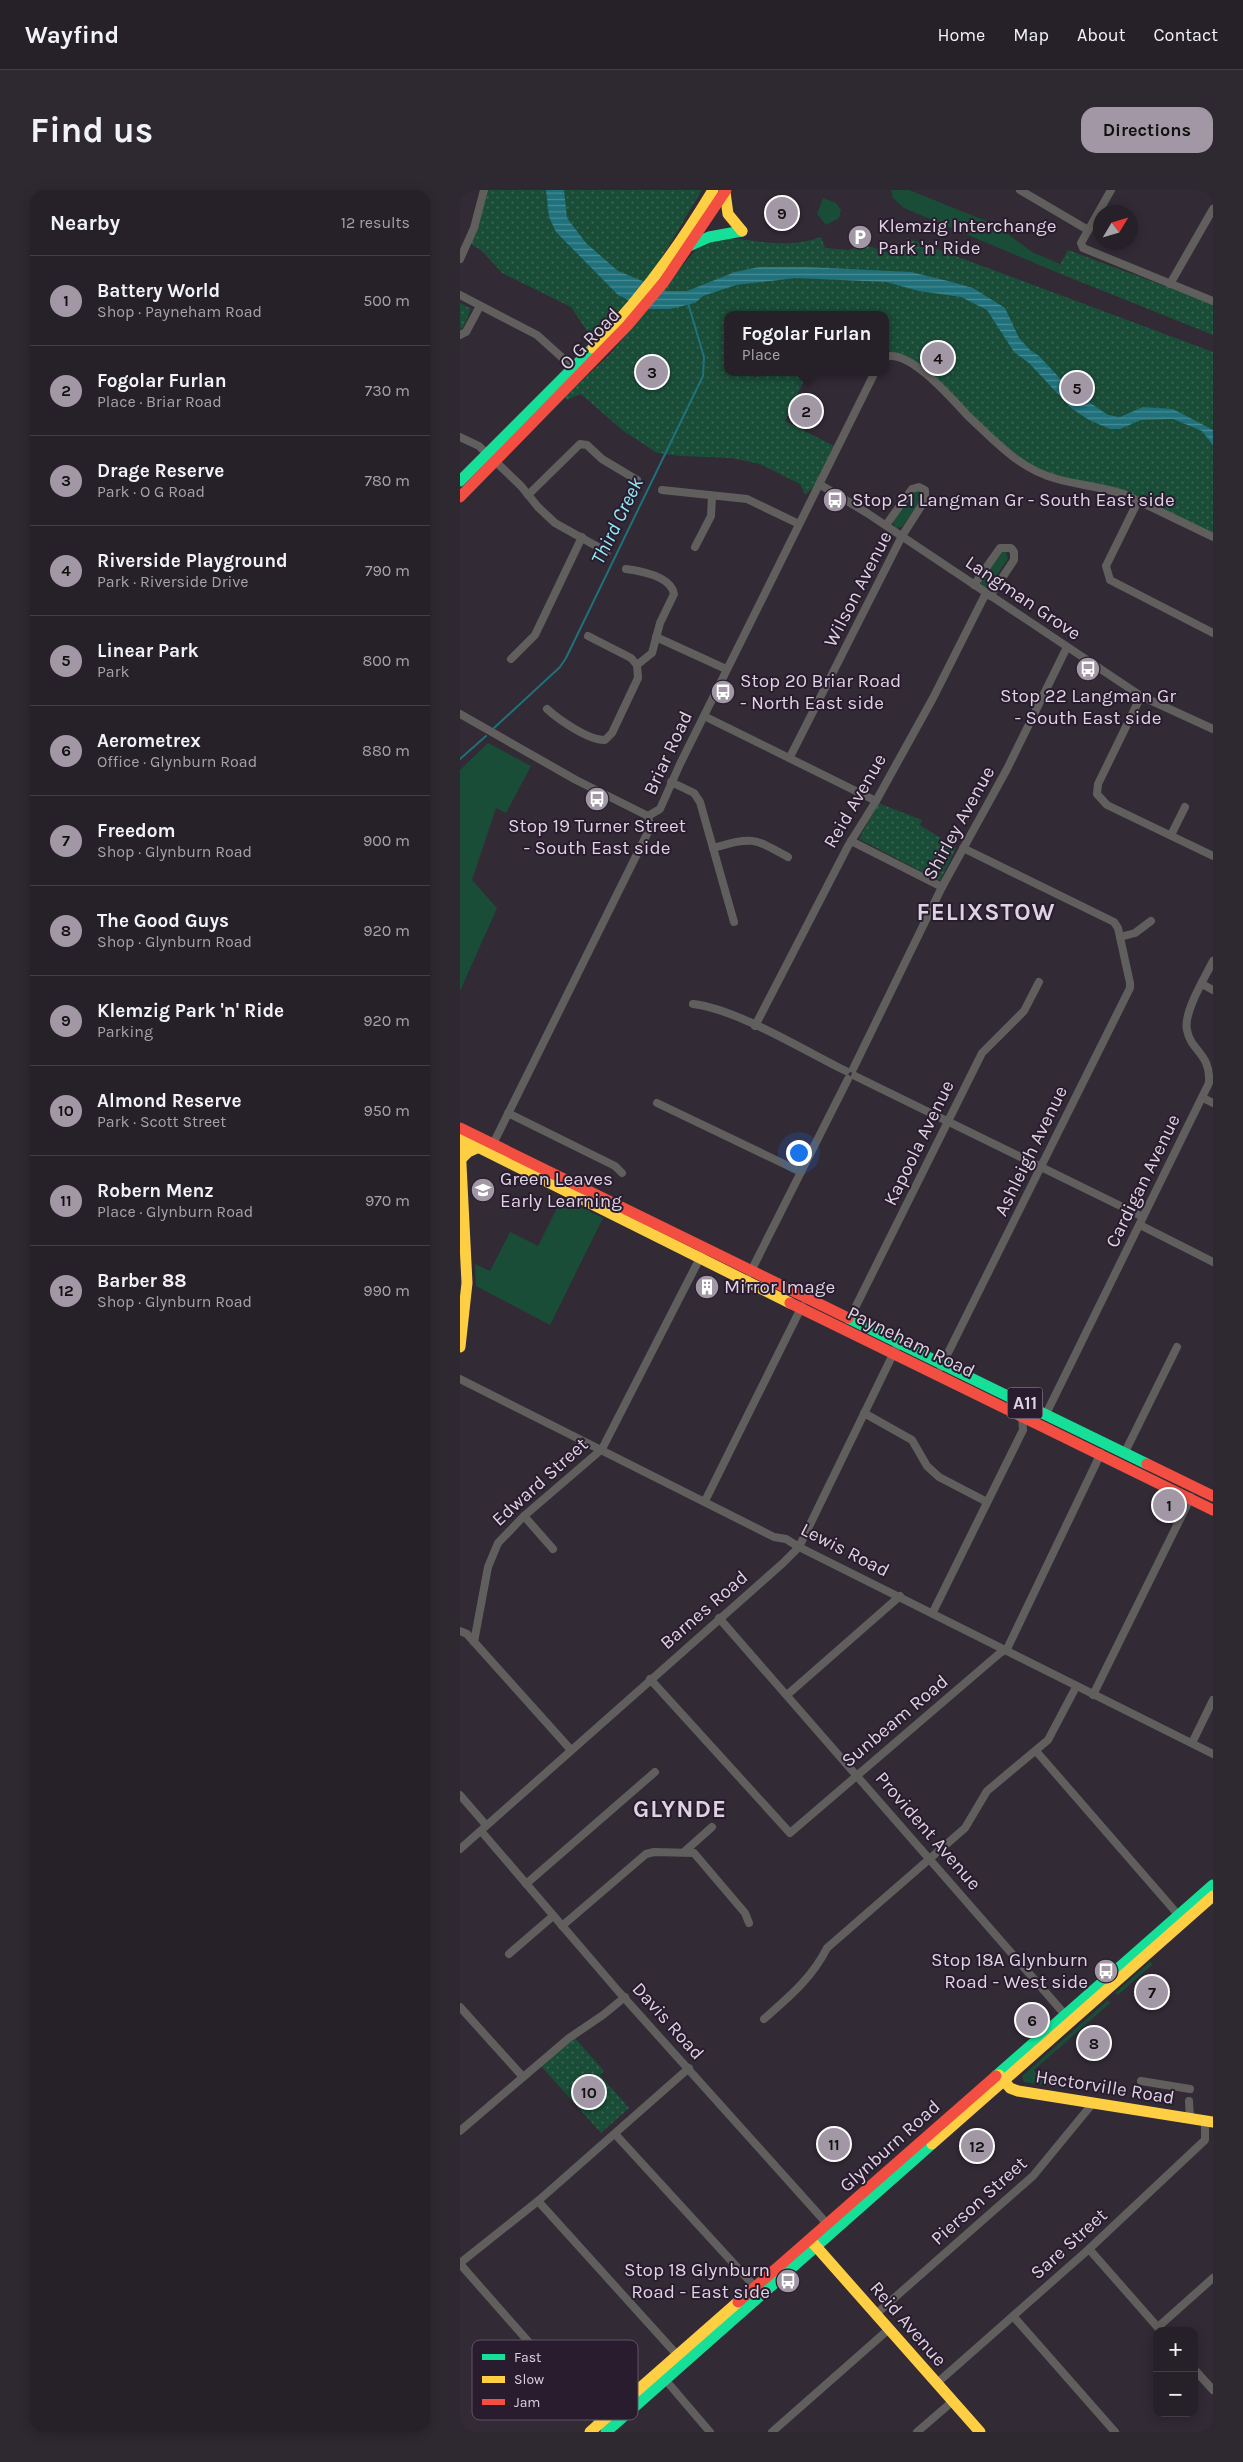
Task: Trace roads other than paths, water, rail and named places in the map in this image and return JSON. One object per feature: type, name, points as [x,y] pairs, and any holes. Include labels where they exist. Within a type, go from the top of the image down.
[{"type":"main road","name":"O G Road","points":[[661,279],[721,190]]},
{"type":"main road","points":[[688,246],[709,237],[742,231],[729,219],[724,208],[721,190]]},
{"type":"main road","name":"O G Road","points":[[460,497],[491,458],[623,323],[688,246],[703,216]]},
{"type":"main road","name":"O G Road","points":[[460,481],[491,458]]},
{"type":"main road","name":"Payneham Road","points":[[460,1128],[804,1302],[850,1318],[1213,1496]]},
{"type":"main road","points":[[460,1138],[473,1135]]},
{"type":"main road","name":"Payneham Road","points":[[460,1138],[526,1171],[702,1252]]},
{"type":"main road","points":[[460,1146],[467,1283],[460,1347]]},
{"type":"main road","points":[[461,1159],[468,1152],[479,1147]]},
{"type":"main road","points":[[514,1155],[526,1162],[526,1171]]},
{"type":"main road","name":"Payneham Road","points":[[804,1302],[844,1329],[893,1354],[1213,1510]]},
{"type":"main road","name":"Glynburn Road","points":[[638,2397],[1069,2018],[1181,1918],[1213,1885]]},
{"type":"main road","name":"Glynburn Road","points":[[1181,1918],[1213,1896]]},
{"type":"main road","name":"Hectorville Road","points":[[1001,2078],[1010,2088],[1018,2091],[1209,2121]]},
{"type":"main road","name":"Reid Avenue","points":[[813,2243],[980,2432]]},
{"type":"main road","name":"Glynburn Road","points":[[590,2432],[603,2428]]},
{"type":"street","points":[[460,260],[474,228],[484,190]]},
{"type":"street","points":[[1020,190],[1088,230]]},
{"type":"street","points":[[1111,190],[1081,243],[1087,252],[1213,301]]},
{"type":"street","points":[[1170,284],[1213,209]]},
{"type":"street","points":[[460,295],[537,334],[576,371]]},
{"type":"street","points":[[460,335],[466,332],[480,306]]},
{"type":"street","points":[[889,356],[897,355],[916,367],[1003,449],[1028,467],[1056,479],[1108,489],[1138,501],[1213,537]]},
{"type":"street","name":"Briar Road","points":[[493,1144],[650,828],[648,816],[660,810],[671,782],[726,669],[873,376]]},
{"type":"street","points":[[460,437],[479,446],[554,523],[607,552]]},
{"type":"street","points":[[528,495],[580,444],[588,446],[602,459],[637,480]]},
{"type":"street","name":"Langman Grove","points":[[819,484],[886,525],[1140,696],[1213,729]]},
{"type":"street","name":"Wilson Avenue","points":[[790,757],[902,536],[926,500],[926,493],[923,488],[912,489],[886,525]]},
{"type":"street","points":[[662,490],[751,500],[799,524]]},
{"type":"street","points":[[695,547],[711,516],[712,496]]},
{"type":"street","points":[[1138,501],[1106,566],[1110,580],[1213,633]]},
{"type":"street","points":[[511,659],[535,635],[582,537]]},
{"type":"street","name":"Reid Avenue","points":[[755,1026],[852,841],[933,698],[988,594],[1014,560],[1014,552],[1011,548],[1000,548],[974,585]]},
{"type":"street","points":[[626,569],[646,572],[669,584],[674,594],[660,623],[652,653],[637,665]]},
{"type":"street","points":[[546,709],[596,740],[605,740],[612,734],[637,681],[639,675],[637,665],[631,658],[588,636]]},
{"type":"street","points":[[656,637],[726,669]]},
{"type":"street","name":"Shirley Avenue","points":[[749,1275],[942,887],[1007,769],[1068,647]]},
{"type":"street","points":[[1140,696],[1098,784],[1097,794],[1107,805],[1213,856]]},
{"type":"street","points":[[460,714],[568,776],[648,816]]},
{"type":"street","points":[[704,716],[876,801]]},
{"type":"street","points":[[671,782],[694,794],[698,799],[734,922]]},
{"type":"street","points":[[1171,835],[1185,807]]},
{"type":"street","points":[[713,848],[746,839],[754,840],[788,857]]},
{"type":"street","points":[[852,841],[942,887]]},
{"type":"street","points":[[963,848],[1109,919],[1118,928],[1120,937],[1135,932],[1151,921]]},
{"type":"street","name":"Ashleigh Avenue","points":[[938,1375],[1130,988],[1130,976],[1120,937]]},
{"type":"street","name":"Cardigan Avenue","points":[[1046,1414],[1209,1083],[1209,1069],[1204,1057],[1187,1033],[1186,1023],[1213,961]]},
{"type":"street","name":"Kapoola Avenue","points":[[844,1329],[982,1053],[1024,1011],[1039,982]]},
{"type":"street","points":[[1202,984],[1213,990]]},
{"type":"street","points":[[693,1004],[706,1006],[755,1026],[1041,1167],[1142,1221],[1213,1262]]},
{"type":"street","points":[[1203,1098],[1213,1103]]},
{"type":"street","points":[[657,1103],[801,1172]]},
{"type":"street","points":[[508,1113],[615,1166],[622,1173]]},
{"type":"street","name":"Edward Street","points":[[474,1642],[488,1567],[498,1543],[524,1516],[602,1449],[702,1252]]},
{"type":"street","points":[[705,1501],[804,1302]]},
{"type":"street","name":"Barnes Road","points":[[460,1848],[799,1547],[899,1342]]},
{"type":"street","points":[[1125,1452],[1177,1347]]},
{"type":"street","name":"Lewis Road","points":[[460,1379],[774,1536],[786,1538],[799,1547],[933,1612],[1007,1649],[1076,1687],[1213,1754]]},
{"type":"street","points":[[864,1413],[912,1440],[927,1466],[939,1477],[987,1502]]},
{"type":"street","points":[[933,1612],[1022,1432],[1024,1426],[1022,1416]]},
{"type":"street","name":"Sunbeam Road","points":[[650,1679],[790,1833],[857,1774],[1007,1649],[1106,1443]]},
{"type":"street","points":[[1093,1695],[1196,1487]]},
{"type":"street","points":[[524,1516],[553,1549]]},
{"type":"street","points":[[787,1695],[900,1596]]},
{"type":"street","name":"Provident Avenue","points":[[719,1618],[1069,2018]]},
{"type":"street","points":[[460,1640],[464,1633],[474,1642],[571,1750]]},
{"type":"street","points":[[764,2019],[797,1990],[816,1968],[827,1948],[969,1822],[987,1791],[1036,1751],[1053,1733],[1076,1687]]},
{"type":"street","points":[[1192,1743],[1213,1700]]},
{"type":"street","points":[[1036,1751],[1181,1918]]},
{"type":"street","points":[[526,1884],[655,1772]]},
{"type":"street","points":[[460,1795],[484,1828]]},
{"type":"street","points":[[684,1852],[712,1827]]},
{"type":"street","name":"Davis Road","points":[[484,1828],[526,1884],[553,1916],[830,2228]]},
{"type":"street","points":[[562,1926],[647,1853],[684,1852],[692,1852],[696,1856],[745,1913],[749,1923]]},
{"type":"street","points":[[509,1954],[553,1916]]},
{"type":"street","points":[[461,2129],[568,2038],[603,2015],[625,1997]]},
{"type":"street","points":[[460,2007],[523,2077]]},
{"type":"street","points":[[527,2340],[460,2263],[538,2201],[689,2068]]},
{"type":"street","points":[[1141,2081],[1190,2089]]},
{"type":"street","name":"Pierson Street","points":[[876,2314],[1033,2176],[1092,2103]]},
{"type":"street","name":"Sare Street","points":[[937,2383],[1089,2249],[1205,2140],[1210,2134],[1209,2121]]},
{"type":"street","points":[[615,2134],[758,2291]]},
{"type":"street","points":[[538,2201],[681,2359]]},
{"type":"street","points":[[1089,2249],[1157,2327]]},
{"type":"street","points":[[1161,2327],[1213,2278]]},
{"type":"street","points":[[1013,2316],[1115,2432]]},
{"type":"street","points":[[772,2432],[889,2329]]},
{"type":"street","points":[[1197,2372],[1213,2390]]},
{"type":"street","points":[[662,2376],[710,2432]]},
{"type":"street","points":[[917,2432],[953,2401]]},
{"type":"water","points":[[546,190],[564,190],[567,218],[586,243],[618,271],[667,291],[687,291],[735,272],[759,267],[806,267],[911,272],[973,288],[1005,308],[1019,338],[1030,350],[1039,356],[1070,389],[1108,415],[1120,417],[1143,407],[1173,409],[1213,430],[1213,445],[1202,431],[1173,419],[1141,420],[1120,429],[1110,429],[1089,420],[1071,408],[1029,363],[1014,352],[987,310],[961,297],[919,291],[886,282],[796,278],[736,285],[703,296],[695,303],[670,309],[647,309],[618,295],[556,232],[549,217]]},
{"type":"waterway","name":"Third Creek","points":[[494,728],[560,667],[566,658],[703,376],[704,357],[688,303]]},
{"type":"waterway","name":"Third Creek","points":[[460,759],[486,736]]},
{"type":"place","name":"Klemzig Park 'n' Ride","points":[[782,213]]},
{"type":"place","name":"Klemzig Interchange Park 'n' Ride","points":[[860,237]]},
{"type":"place","name":"Riverside Playground","points":[[938,358]]},
{"type":"place","name":"Drage Reserve","points":[[652,372]]},
{"type":"place","name":"Linear Park","points":[[1077,388]]},
{"type":"place","name":"Fogolar Furlan","points":[[806,411]]},
{"type":"place","name":"Stop 21 Langman Gr - South East side","points":[[835,500]]},
{"type":"place","name":"Stop 22 Langman Gr - South East side","points":[[1088,669]]},
{"type":"place","name":"Stop 20 Briar Road - North East side","points":[[723,692]]},
{"type":"place","name":"Stop 19 Turner Street - South East side","points":[[597,799]]},
{"type":"place","name":"Green Leaves Early Learning","points":[[483,1190]]},
{"type":"place","name":"Mirror Image","points":[[707,1287]]},
{"type":"place","name":"Battery World","points":[[1169,1505]]},
{"type":"place","name":"Stop 18A Glynburn Road - West side","points":[[1106,1971]]},
{"type":"place","name":"Freedom","points":[[1152,1992]]},
{"type":"place","name":"Aerometrex","points":[[1032,2020]]},
{"type":"place","name":"The Good Guys","points":[[1094,2043]]},
{"type":"place","name":"Almond Reserve","points":[[589,2092]]},
{"type":"place","name":"Robern Menz","points":[[834,2144]]},
{"type":"place","name":"Barber 88","points":[[977,2146]]},
{"type":"place","name":"Stop 18 Glynburn Road - East side","points":[[788,2281]]},
{"type":"district","name":"FELIXSTOW","points":[[986,912]]},
{"type":"district","name":"GLYNDE","points":[[680,1809]]}]
